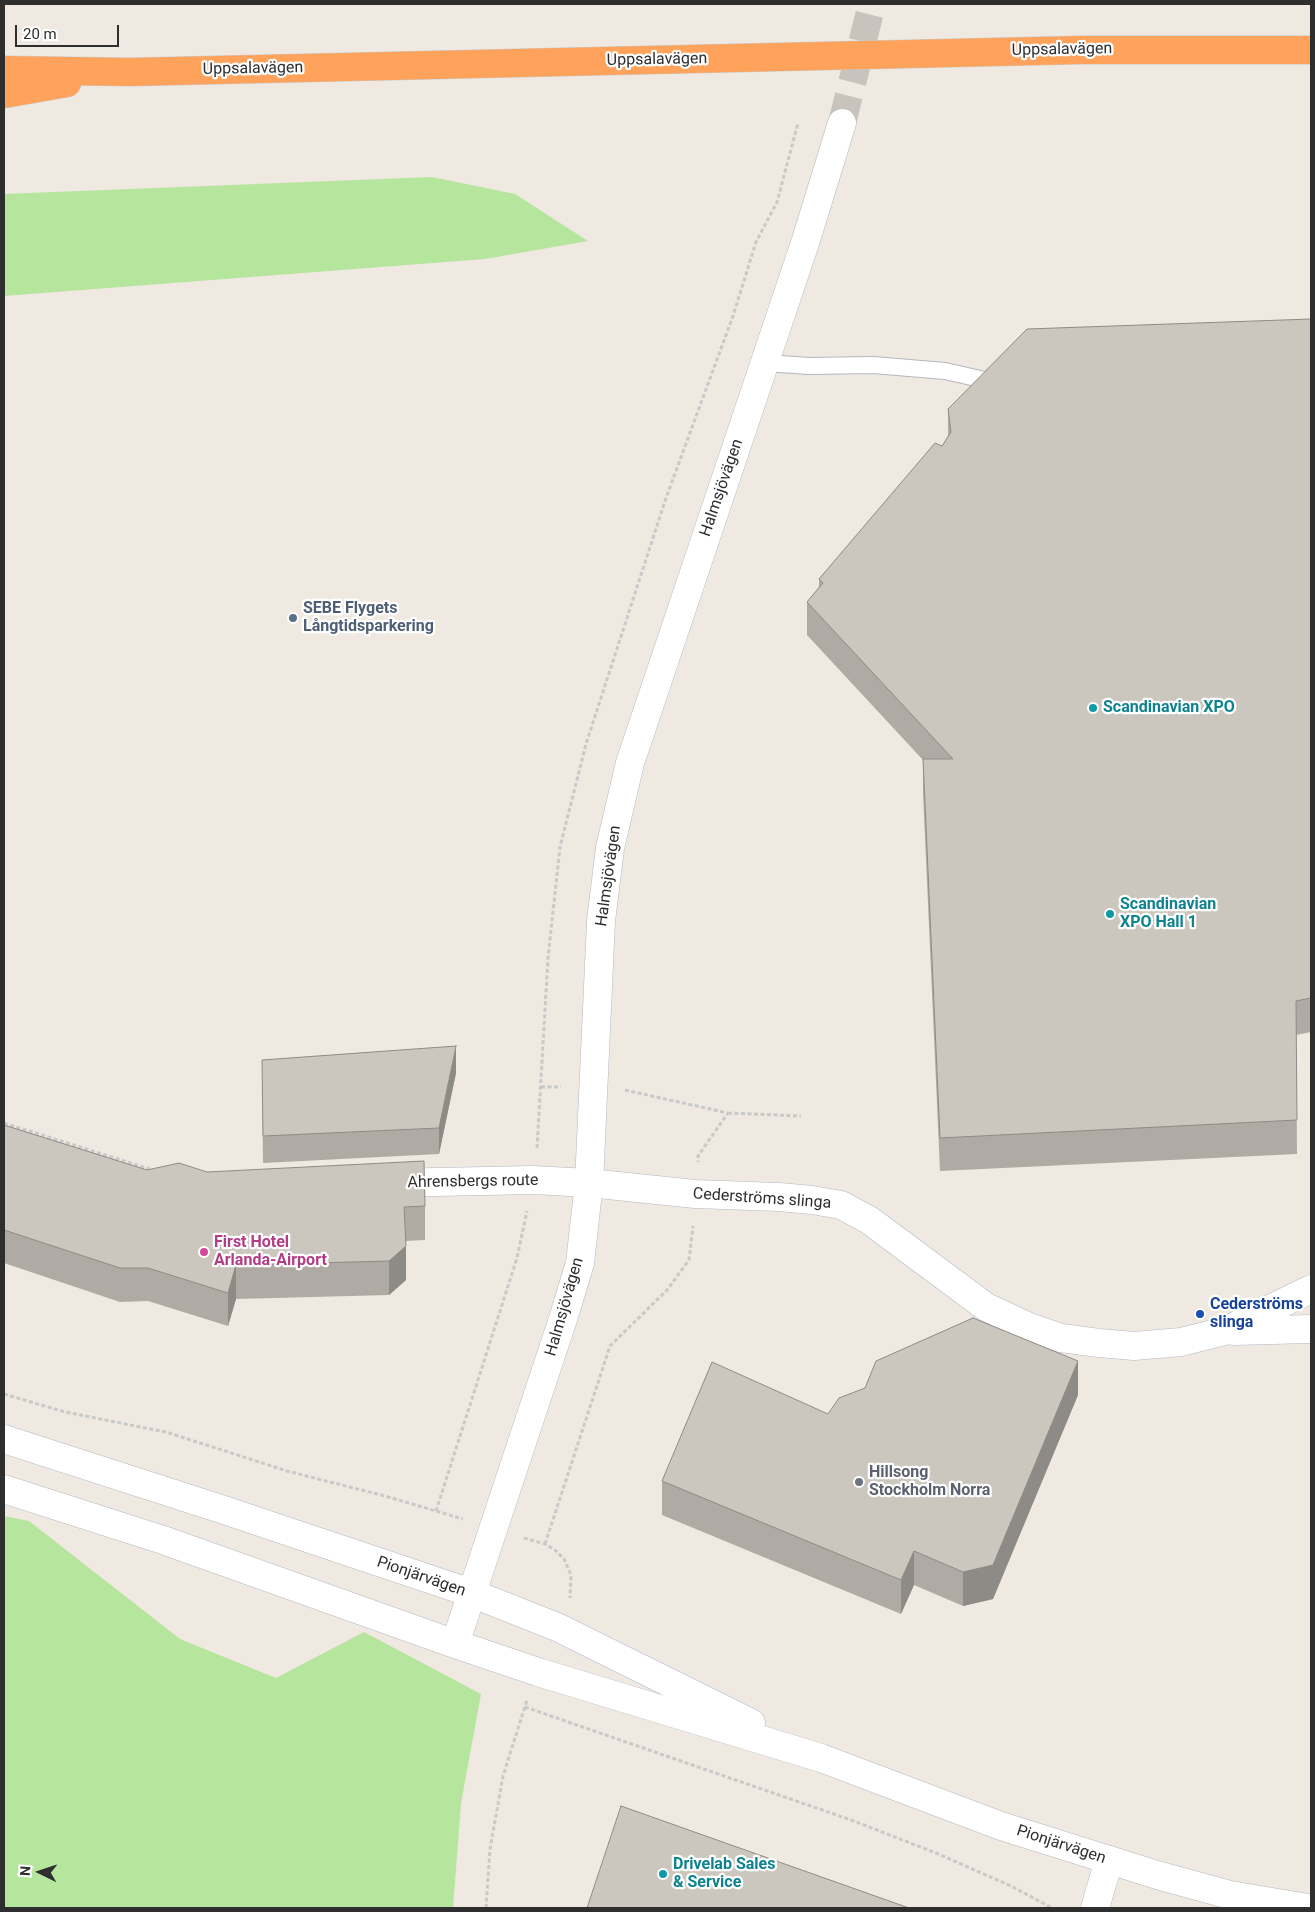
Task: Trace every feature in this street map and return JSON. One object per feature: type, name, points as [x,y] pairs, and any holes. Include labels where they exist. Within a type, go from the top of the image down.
[{"type":"highway","name":"Uppsalavägen","points":[[4,70],[130,72],[1081,50],[1311,50]]},
{"type":"highway","points":[[4,94],[130,72]]},
{"type":"street","name":"Halmsjövägen","points":[[455,1644],[564,1319],[580,1263],[589,1183],[601,931],[610,848],[630,763],[806,240],[842,123]]},
{"type":"street","name":"Ahrensbergs route","points":[[359,1184],[524,1180],[589,1183]]},
{"type":"street","name":"Cederströms slinga","points":[[589,1183],[695,1194],[795,1198],[841,1205],[870,1220],[986,1307],[1029,1327],[1061,1338],[1134,1346],[1181,1342],[1225,1331],[1311,1288]]},
{"type":"street","name":"Cederströms slinga","points":[[1225,1331],[1311,1329]]},
{"type":"street","name":"Pionjärvägen","points":[[4,1439],[222,1509],[471,1593],[557,1627],[821,1758]]},
{"type":"street","name":"Pionjärvägen","points":[[4,1490],[163,1540],[538,1672],[821,1758],[1001,1826],[1230,1895],[1308,1908]]},
{"type":"street","points":[[1095,1908],[1109,1860]]},
{"type":"lane","points":[[765,363],[809,366],[891,366],[945,371],[1005,384]]},
{"type":"path","points":[[541,1087],[564,1088]]},
{"type":"path","points":[[621,1090],[631,1090],[728,1113],[800,1116]]},
{"type":"path","points":[[698,1156],[728,1113]]},
{"type":"path","points":[[4,1123],[161,1173]]},
{"type":"path","points":[[545,1544],[610,1346],[667,1290],[689,1260],[693,1222]]},
{"type":"path","points":[[525,1707],[851,1820],[936,1853],[1011,1886],[1052,1908]]},
{"type":"green space","points":[[432,177],[515,194],[588,241],[485,259],[4,296],[4,194]]},
{"type":"green space","points":[[4,1516],[29,1521],[180,1639],[276,1678],[364,1632],[481,1694],[461,1803],[453,1908],[4,1908]]},
{"type":"building","points":[[1311,319],[1311,998],[1296,1001],[1297,1120],[940,1138],[923,759],[953,759],[807,602],[823,583],[819,579],[935,443],[942,446],[951,432],[948,409],[1027,329]]},
{"type":"building","points":[[456,1046],[439,1128],[263,1136],[262,1060]]},
{"type":"building","name":"First Hotel Arlanda-Airport","points":[[4,1125],[147,1170],[179,1163],[207,1172],[424,1161],[425,1206],[404,1207],[406,1246],[389,1261],[236,1265],[228,1293],[148,1268],[120,1268],[4,1230]]},
{"type":"building","name":"Hillsong Stockholm Norra","points":[[973,1318],[1078,1361],[993,1565],[963,1572],[914,1551],[901,1580],[662,1481],[712,1362],[828,1414],[839,1398],[865,1388],[876,1361]]},
{"type":"building","points":[[621,1806],[909,1908],[587,1908]]},
{"type":"tunnel","points":[[842,123],[872,4]]},
{"type":"place","name":"SEBE Flygets Långtidsparkering","points":[[293,618]]},
{"type":"place","name":"Scandinavian XPO","points":[[1093,708]]},
{"type":"place","name":"Scandinavian XPO Hall 1","points":[[1110,914]]},
{"type":"place","name":"First Hotel Arlanda-Airport","points":[[204,1252]]},
{"type":"place","name":"Cederströms slinga","points":[[1200,1314]]},
{"type":"place","name":"Hillsong Stockholm Norra","points":[[859,1482]]},
{"type":"place","name":"Drivelab Sales & Service","points":[[663,1874]]}]
